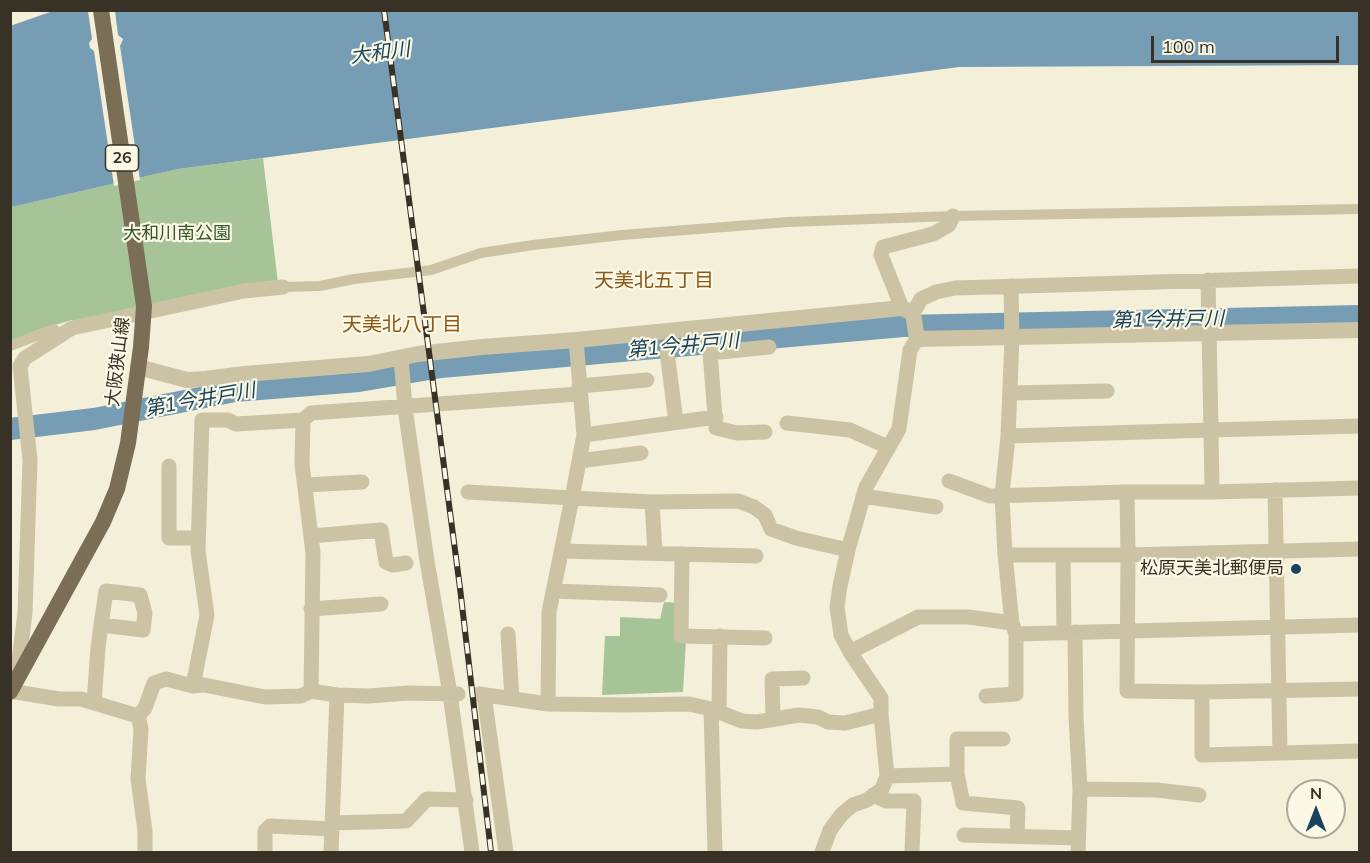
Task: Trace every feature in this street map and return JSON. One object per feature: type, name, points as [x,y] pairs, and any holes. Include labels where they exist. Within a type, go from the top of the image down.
[{"type":"main road","name":"大阪狭山線","points":[[12,690],[103,522],[117,489],[128,443],[138,367],[144,310],[101,10]]},
{"type":"street","points":[[10,346],[54,328],[56,333],[144,310],[244,291],[320,286],[354,279],[420,272],[446,267],[481,253],[622,235],[788,222],[953,216],[1359,209]]},
{"type":"street","points":[[822,852],[830,830],[842,814],[853,805],[882,789],[888,776],[881,698],[841,635],[837,607],[848,550],[866,487],[899,429],[910,350],[917,339],[909,312],[882,255],[883,247],[933,234],[949,225],[953,216]]},
{"type":"street","points":[[138,367],[186,380],[401,362],[482,347],[577,350],[909,312],[921,299],[936,292],[955,288],[1359,276]]},
{"type":"street","points":[[1208,281],[1212,492]]},
{"type":"street","points":[[987,696],[1016,694],[1014,628],[1005,555],[1002,495],[1010,393],[1011,287]]},
{"type":"street","points":[[72,328],[25,358],[20,366],[30,460],[25,614],[12,690],[59,699],[81,699],[138,716]]},
{"type":"street","points":[[917,339],[1359,330]]},
{"type":"street","points":[[765,432],[737,433],[716,428],[710,353],[769,347]]},
{"type":"street","points":[[548,704],[549,612],[584,435],[577,350]]},
{"type":"street","points":[[667,352],[676,422]]},
{"type":"street","points":[[401,362],[405,408],[427,561],[454,694],[472,852]]},
{"type":"street","points":[[193,686],[207,615],[198,551],[202,420],[228,420],[236,424],[303,420],[311,413],[405,408],[579,390],[647,380]]},
{"type":"street","points":[[1010,393],[1107,391]]},
{"type":"street","points":[[584,435],[716,417]]},
{"type":"street","points":[[303,420],[302,464],[313,553],[311,691]]},
{"type":"street","points":[[787,423],[850,430],[888,447]]},
{"type":"street","points":[[1008,436],[1359,426]]},
{"type":"street","points":[[579,460],[641,453]]},
{"type":"street","points":[[169,466],[169,538],[198,538]]},
{"type":"street","points":[[949,481],[990,496],[1359,488]]},
{"type":"street","points":[[305,485],[362,482]]},
{"type":"street","points":[[1275,490],[1280,752]]},
{"type":"street","points":[[468,492],[652,502],[738,501],[754,507],[765,515],[771,529],[796,538],[848,550]]},
{"type":"street","points":[[1127,492],[1127,691],[1359,689]]},
{"type":"street","points":[[863,496],[936,507]]},
{"type":"street","points":[[652,502],[655,553]]},
{"type":"street","points":[[311,536],[381,530],[386,562],[393,565],[406,563]]},
{"type":"street","points":[[1005,555],[1128,555],[1359,549]]},
{"type":"street","points":[[561,551],[756,556]]},
{"type":"street","points":[[682,554],[681,636],[765,638]]},
{"type":"street","points":[[964,835],[1017,836],[1078,845],[1080,789],[1063,555]]},
{"type":"street","points":[[553,591],[660,595]]},
{"type":"street","points":[[311,609],[381,604]]},
{"type":"street","points":[[25,614],[51,618]]},
{"type":"street","points":[[850,652],[918,617],[969,617],[1014,628],[1069,632],[1359,625]]},
{"type":"street","points":[[93,703],[101,625]]},
{"type":"street","points":[[508,634],[512,699]]},
{"type":"street","points":[[715,852],[715,711],[720,636]]},
{"type":"street","points":[[773,720],[772,679],[803,678]]},
{"type":"street","points":[[138,716],[145,708],[154,683],[166,680],[265,697],[301,696],[311,691],[368,696],[408,693],[454,694]]},
{"type":"street","points":[[1202,692],[1202,755],[1359,751]]},
{"type":"street","points":[[506,852],[482,694],[548,704],[689,704],[742,721],[757,722],[799,715],[818,717],[828,722],[845,723],[881,714]]},
{"type":"street","points":[[331,852],[337,695]]},
{"type":"street","points":[[138,716],[141,729],[138,779],[145,831],[145,852]]},
{"type":"street","points":[[1003,739],[957,739],[957,774],[963,803],[1018,808],[1017,836]]},
{"type":"street","points":[[888,776],[957,774]]},
{"type":"street","points":[[1080,789],[1157,790],[1199,795]]},
{"type":"street","points":[[873,795],[886,801],[914,801],[912,852]]},
{"type":"street","points":[[265,852],[266,831],[270,826],[332,826],[406,821],[427,799],[466,800]]},
{"type":"green space","name":"大和川南公園","points":[[263,158],[278,283],[144,305],[86,320],[72,320],[35,331],[11,343],[10,207],[178,169]]},
{"type":"green space","points":[[664,602],[680,603],[686,641],[683,692],[602,695],[605,636],[620,636],[620,617],[660,619]]},
{"type":"water","name":"大和川","points":[[56,10],[1359,10],[1360,65],[959,67],[178,169],[11,207],[10,26]]},
{"type":"pier","points":[[88,11],[115,11],[118,35],[123,39],[120,46],[140,180],[114,186],[94,51],[90,48],[89,43],[92,39]]},
{"type":"waterway","name":"第1今井戸川","points":[[10,429],[94,419],[235,391],[359,381],[441,367],[903,326],[1360,316]]},
{"type":"railway","points":[[384,10],[460,588],[491,852]]},
{"type":"place","name":"松原天美北郵便局","points":[[1296,569]]},
{"type":"district","name":"天美北五丁目","points":[[654,281]]},
{"type":"district","name":"天美北八丁目","points":[[402,325]]}]
